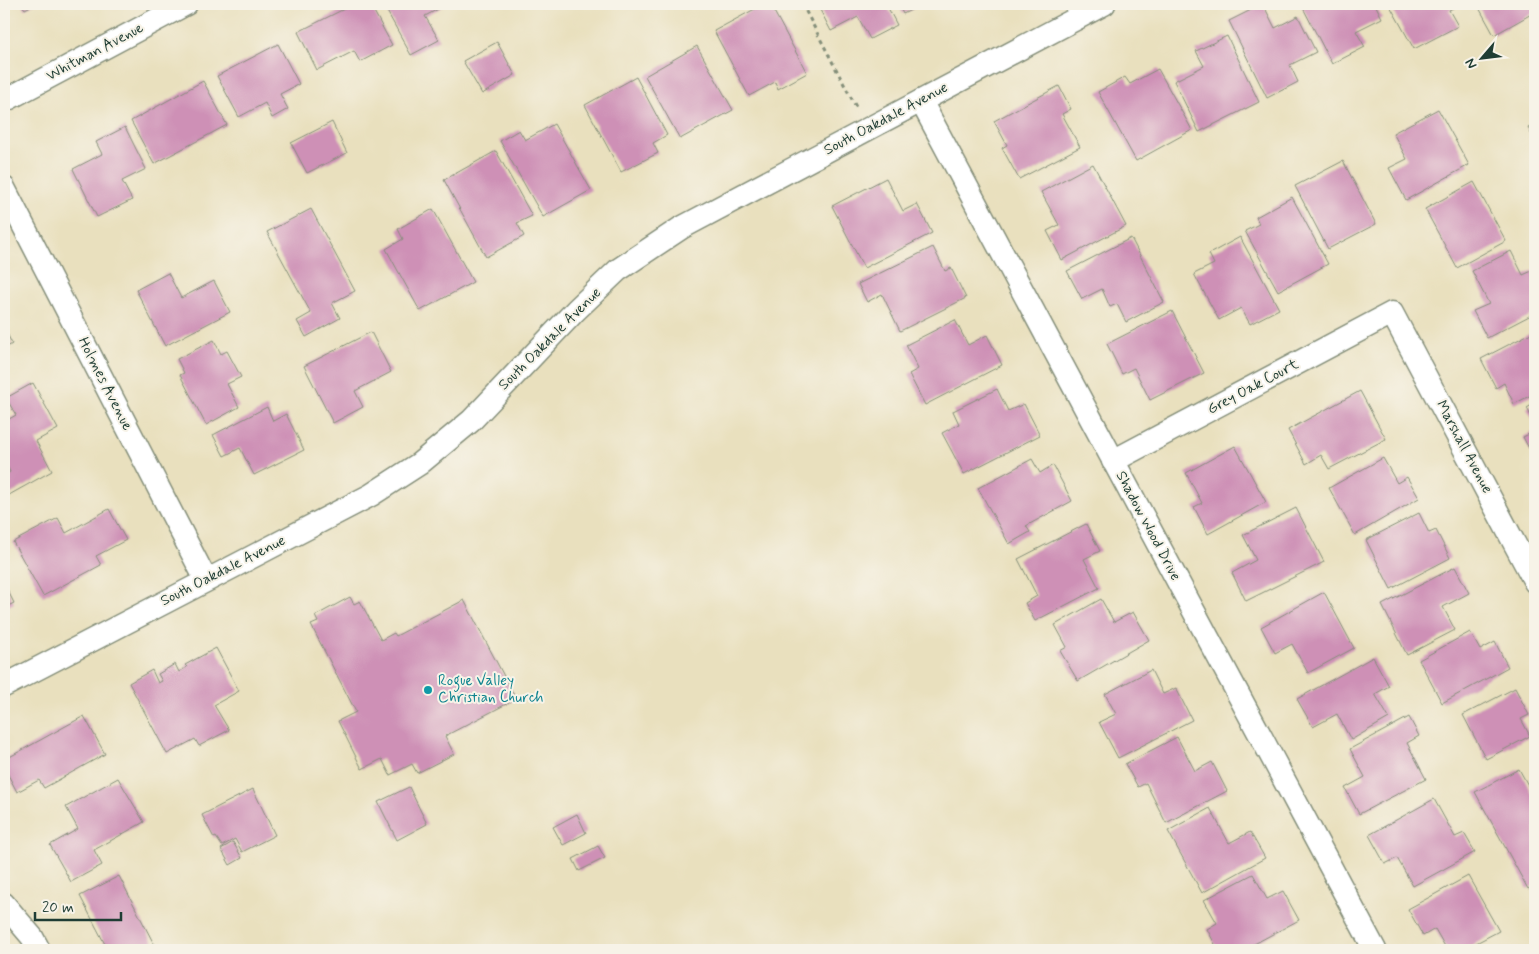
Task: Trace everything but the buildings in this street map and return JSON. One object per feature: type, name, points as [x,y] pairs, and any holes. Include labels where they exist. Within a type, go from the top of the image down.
[{"type":"street","name":"Whitman Avenue","points":[[4,101],[186,4]]},
{"type":"street","name":"South Oakdale Avenue","points":[[4,686],[371,495],[419,464],[471,421],[576,310],[618,270],[681,228],[1104,4]]},
{"type":"street","name":"Shadow Wood Drive","points":[[921,101],[1376,950]]},
{"type":"street","name":"Holmes Avenue","points":[[4,188],[206,580]]},
{"type":"street","name":"Grey Oak Court","points":[[1113,461],[1392,313]]},
{"type":"street","name":"Marshall Avenue","points":[[1392,313],[1535,582]]},
{"type":"street","points":[[4,904],[32,937],[40,950]]},
{"type":"path","points":[[802,4],[867,129]]},
{"type":"place","name":"Rogue Valley Christian Church","points":[[428,690]]}]
